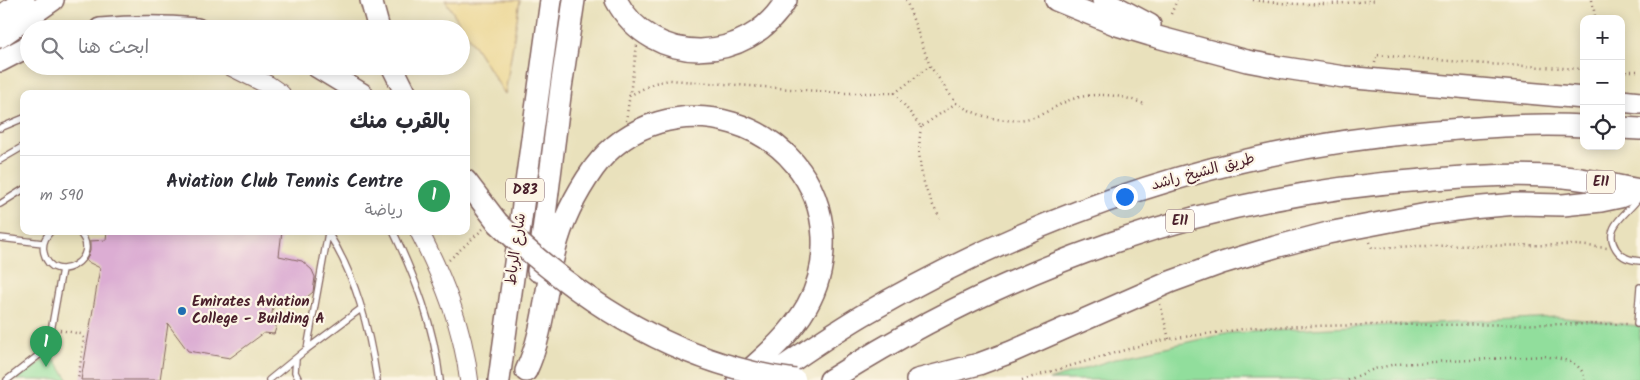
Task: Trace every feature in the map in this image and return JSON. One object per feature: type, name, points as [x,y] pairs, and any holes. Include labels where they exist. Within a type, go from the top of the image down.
[{"type":"highway","points":[[0,17],[24,0]]},
{"type":"highway","points":[[24,20],[53,0]]},
{"type":"highway","points":[[371,0],[377,20]]},
{"type":"highway","name":"شارع الرباط","points":[[499,380],[550,0]]},
{"type":"highway","name":"شارع الرباط","points":[[525,375],[574,0]]},
{"type":"highway","points":[[616,0],[625,15],[639,29],[659,42],[672,47],[701,50],[729,46],[755,33],[776,14],[786,0]]},
{"type":"highway","points":[[1056,0],[1150,35],[1247,60],[1312,73],[1577,98]]},
{"type":"highway","points":[[1104,0],[1184,43]]},
{"type":"highway","points":[[0,37],[20,23]]},
{"type":"highway","points":[[0,62],[20,51]]},
{"type":"highway","points":[[331,75],[355,90]]},
{"type":"highway","points":[[396,75],[404,90]]},
{"type":"highway","points":[[1625,101],[1640,103]]},
{"type":"highway","points":[[525,375],[540,333],[555,250],[572,205],[594,168],[607,153],[623,140],[649,126],[678,118],[698,117],[738,124],[756,132],[788,156],[801,172],[811,190],[818,208],[822,228],[821,268],[816,288],[807,306],[782,340],[738,380]]},
{"type":"highway","name":"طريق الشيخ راشد","points":[[764,380],[862,316],[962,262],[1058,219],[1157,184],[1208,169],[1260,157],[1364,138],[1468,128],[1575,125]]},
{"type":"highway","points":[[1625,128],[1640,129]]},
{"type":"highway","name":"E11","points":[[830,380],[918,328],[1007,284],[1100,246],[1196,216],[1294,196],[1400,181],[1508,176],[1562,177],[1601,182],[1639,192]]},
{"type":"highway","points":[[470,188],[492,225]]},
{"type":"highway","points":[[917,380],[971,366],[1011,352],[1170,282],[1222,263],[1328,233],[1453,210],[1516,204],[1562,205],[1601,201],[1639,192]]},
{"type":"highway","points":[[470,201],[486,215],[492,225],[518,242],[559,276],[643,331],[685,351],[729,366],[795,380]]},
{"type":"main road","points":[[0,62],[20,56]]},
{"type":"main road","points":[[248,75],[275,90]]},
{"type":"main road","points":[[421,235],[439,269],[452,304],[462,340],[469,380]]},
{"type":"lane","points":[[0,128],[20,120]]},
{"type":"lane","points":[[0,160],[20,148]]},
{"type":"lane","points":[[0,204],[20,192]]},
{"type":"lane","points":[[1639,192],[1630,209],[1620,217],[1612,232],[1616,248],[1623,256],[1640,261]]},
{"type":"lane","points":[[49,235],[43,244],[45,257],[49,263],[62,269],[76,266],[82,260],[86,246],[81,235]]},
{"type":"lane","points":[[307,349],[326,235]]},
{"type":"lane","points":[[329,235],[353,282],[362,308],[377,380]]},
{"type":"lane","points":[[395,235],[425,307],[437,352],[440,380]]},
{"type":"lane","points":[[0,238],[43,244]]},
{"type":"lane","points":[[7,380],[48,348],[62,269]]},
{"type":"lane","points":[[1637,324],[1640,288]]},
{"type":"lane","points":[[269,380],[362,308]]},
{"type":"lane","points":[[297,357],[294,372],[299,380]]},
{"type":"path","points":[[906,0],[930,66],[956,102],[978,114],[990,118],[1023,119],[1043,114],[1063,103],[1085,96],[1097,95],[1121,97],[1144,104]]},
{"type":"path","points":[[1171,14],[1177,0]]},
{"type":"path","points":[[1253,0],[1312,4],[1354,3],[1377,0]]},
{"type":"path","points":[[1592,0],[1595,15]]},
{"type":"path","points":[[623,140],[639,29]]},
{"type":"path","points":[[1375,64],[1376,55],[1486,64],[1580,69]]},
{"type":"path","points":[[629,96],[654,83],[670,80],[845,93],[895,93],[930,66]]},
{"type":"path","points":[[1625,71],[1640,71]]},
{"type":"path","points":[[895,93],[920,127],[920,167],[927,194],[940,218]]},
{"type":"path","points":[[920,127],[956,102]]},
{"type":"path","points":[[457,253],[492,225]]},
{"type":"path","points":[[1370,241],[1372,248],[1419,246],[1577,246],[1616,248]]},
{"type":"path","points":[[1160,303],[1169,339]]},
{"type":"path","points":[[1022,380],[1169,339],[1258,328],[1379,325],[1637,324]]},
{"type":"path","points":[[52,328],[80,334],[84,338],[78,380]]},
{"type":"path","points":[[1348,380],[1374,369],[1396,364],[1544,356],[1568,360],[1578,365],[1584,374],[1585,380]]},
{"type":"green space","points":[[1556,317],[1640,326],[1640,380],[1049,380],[1124,356],[1230,333]]},
{"type":"green space","points":[[51,355],[69,380],[15,380]]},
{"type":"sand","points":[[445,0],[520,0],[505,94],[470,39],[470,20],[458,20]]},
{"type":"building","name":"Emirates Aviation College - Building A","points":[[107,235],[282,235],[279,256],[302,261],[312,270],[315,277],[313,292],[307,297],[295,301],[274,300],[271,320],[275,321],[276,328],[274,334],[264,333],[230,358],[188,351],[168,324],[160,380],[81,380],[100,268],[86,261],[90,251],[90,241],[106,240]]},
{"type":"place","name":"Emirates Aviation College - Building A","points":[[182,311]]},
{"type":"place","name":"Aviation Club Tennis Centre","points":[[46,367]]}]
